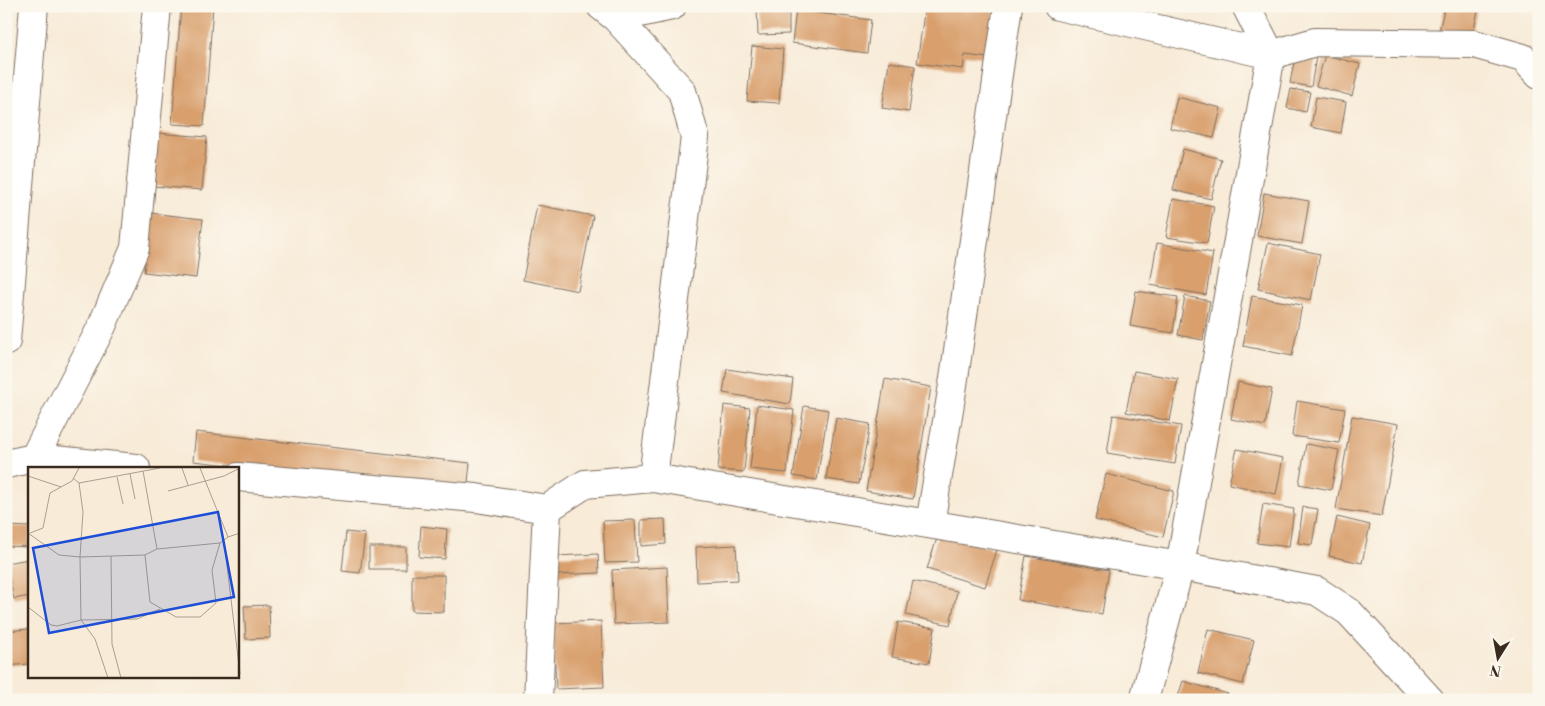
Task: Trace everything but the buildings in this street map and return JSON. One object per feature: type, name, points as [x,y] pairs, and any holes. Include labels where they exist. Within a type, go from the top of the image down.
[{"type":"street","points":[[6,341],[34,6]]},
{"type":"street","points":[[34,458],[102,326],[135,248],[157,6]]},
{"type":"street","points":[[608,12],[672,6]]},
{"type":"street","points":[[930,524],[953,385],[1008,6]]},
{"type":"street","points":[[1058,6],[1271,55],[1315,42],[1474,44],[1524,58],[1539,74]]},
{"type":"street","points":[[1144,700],[1180,566],[1271,55],[1246,6]]},
{"type":"street","points":[[608,12],[682,91],[695,137],[654,478]]},
{"type":"street","points":[[6,464],[34,458],[126,467]]},
{"type":"street","points":[[239,477],[476,498],[547,509],[585,484],[654,478],[1180,566],[1317,591],[1349,612],[1430,700]]},
{"type":"street","points":[[538,700],[547,509]]}]
